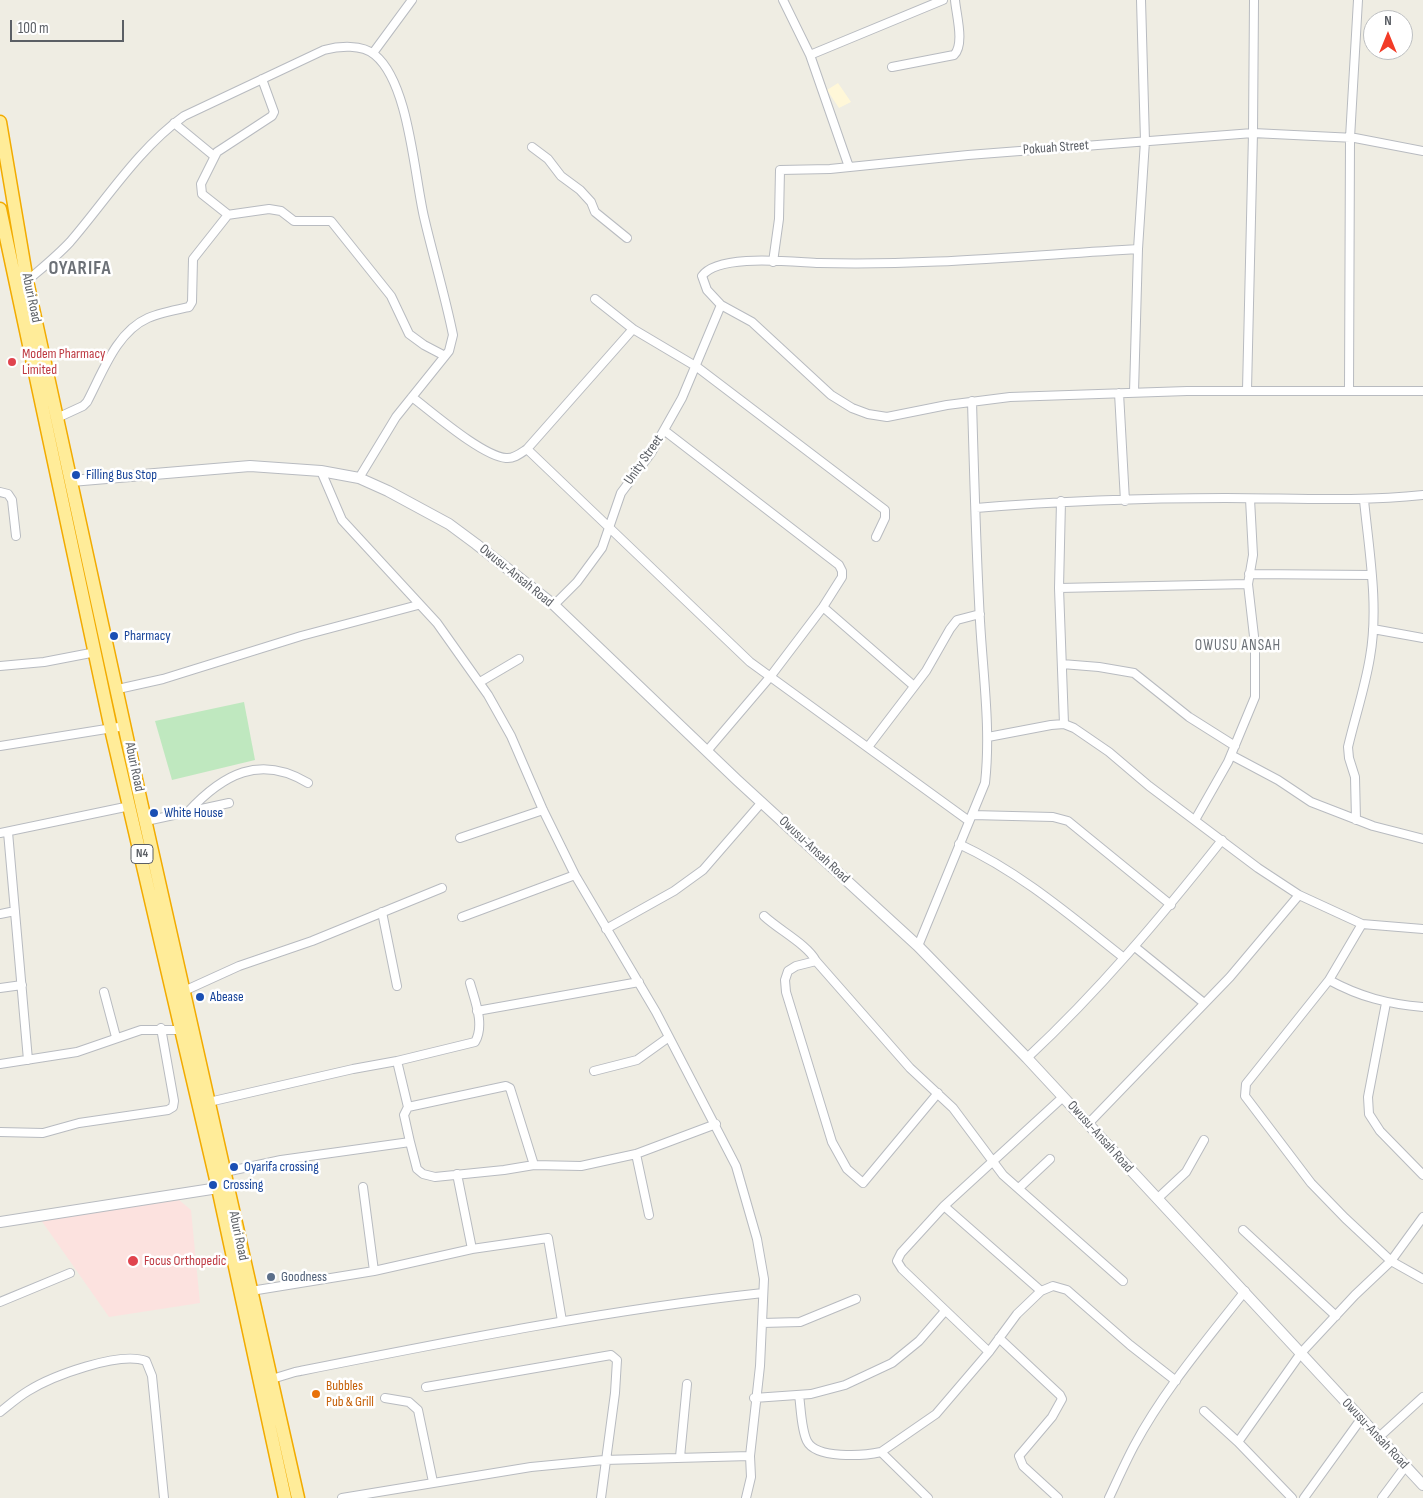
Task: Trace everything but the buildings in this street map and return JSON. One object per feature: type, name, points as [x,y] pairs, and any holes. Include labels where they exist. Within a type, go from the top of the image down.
[{"type":"highway","name":"Aburi Road","points":[[0,122],[27,281],[251,1292],[285,1498]]},
{"type":"highway","name":"Aburi Road","points":[[0,208],[3,241],[96,652],[111,729],[218,1188],[262,1366],[272,1379],[298,1498]]},
{"type":"street","points":[[373,53],[412,0]]},
{"type":"street","points":[[783,0],[810,55],[849,167]]},
{"type":"street","points":[[810,55],[861,36],[943,0]]},
{"type":"street","points":[[892,67],[954,55],[957,52],[959,42],[954,0]]},
{"type":"street","points":[[1134,392],[1138,248],[1145,141],[1141,0]]},
{"type":"street","points":[[1247,390],[1254,0]]},
{"type":"street","points":[[1349,390],[1350,138],[1358,0]]},
{"type":"street","points":[[27,281],[68,243],[137,158],[184,116],[331,48],[352,47],[373,53],[384,64],[395,84],[405,118],[418,191],[453,335],[453,342],[445,356],[396,416],[359,478]]},
{"type":"street","points":[[262,79],[274,112],[272,116],[223,146],[214,156],[201,191],[227,214],[268,209],[281,211],[294,221],[331,221],[391,296],[409,334],[445,356]]},
{"type":"street","points":[[174,123],[214,156]]},
{"type":"street","name":"Pokuah Street","points":[[773,262],[779,219],[780,170],[849,167],[968,155],[1253,133],[1350,138],[1423,151]]},
{"type":"street","points":[[532,147],[548,159],[561,176],[591,202],[595,212],[627,238]]},
{"type":"street","points":[[0,208],[15,218]]},
{"type":"street","points":[[57,418],[83,406],[87,402],[106,363],[137,324],[147,318],[189,306],[193,296],[193,259],[227,218],[227,214]]},
{"type":"street","points":[[1138,248],[880,265],[773,262],[727,263],[706,271],[702,276],[704,285],[720,305],[752,322],[819,384],[852,408],[868,414],[887,416],[972,401],[1010,397],[1247,390],[1423,391]]},
{"type":"street","points":[[595,298],[633,329],[697,367],[885,510],[885,518],[876,537]]},
{"type":"street","name":"Unity Street","points":[[554,605],[594,560],[602,548],[621,493],[665,431],[697,367],[720,305]]},
{"type":"street","points":[[412,397],[478,446],[500,457],[514,458],[527,449],[633,329]]},
{"type":"street","points":[[1119,393],[1125,501]]},
{"type":"street","points":[[918,946],[985,783],[988,737],[980,614],[972,401]]},
{"type":"street","points":[[665,431],[841,568],[842,577],[822,607],[770,677],[708,751]]},
{"type":"street","points":[[527,449],[750,662],[868,747],[970,818],[1054,817],[1068,821],[1171,905]]},
{"type":"street","name":"Owusu-Ansah Road","points":[[71,481],[250,466],[321,470],[359,478],[396,494],[449,524],[554,605],[762,802],[918,946],[1027,1058],[1423,1485]]},
{"type":"street","points":[[321,470],[342,520],[436,623],[480,682],[511,736],[543,810],[575,875],[639,982],[716,1124],[736,1166],[751,1215],[764,1279],[760,1366],[754,1398],[750,1456],[751,1477],[746,1498]]},
{"type":"street","points":[[0,492],[8,494],[12,500],[16,536]]},
{"type":"street","points":[[976,508],[1061,501],[1364,500],[1423,496]]},
{"type":"street","points":[[1195,820],[1231,755],[1256,690],[1255,646],[1248,584],[1252,555],[1250,499]]},
{"type":"street","points":[[1356,820],[1355,777],[1349,758],[1348,747],[1370,656],[1372,628],[1371,575],[1364,500]]},
{"type":"street","points":[[1061,501],[1059,588],[1064,724]]},
{"type":"street","points":[[1249,574],[1371,575]]},
{"type":"street","points":[[1059,588],[1248,584]]},
{"type":"street","points":[[118,689],[163,679],[301,636],[418,605]]},
{"type":"street","points":[[822,607],[914,686]]},
{"type":"street","points":[[868,747],[914,686],[957,620],[980,614]]},
{"type":"street","points":[[1372,628],[1423,638]]},
{"type":"street","points":[[0,666],[44,662],[96,652]]},
{"type":"street","points":[[480,682],[519,659]]},
{"type":"street","points":[[1062,664],[1099,667],[1134,673],[1189,717],[1235,746]]},
{"type":"street","points":[[988,737],[1064,724],[1074,728],[1108,752],[1149,786],[1299,895],[1362,924],[1423,929]]},
{"type":"street","points":[[0,746],[125,726]]},
{"type":"street","points":[[1231,755],[1278,780],[1311,802],[1356,820],[1423,839]]},
{"type":"street","points":[[188,812],[212,790],[238,773],[257,770],[282,770],[290,772],[308,783]]},
{"type":"street","points":[[606,929],[674,892],[703,870],[762,802]]},
{"type":"street","points":[[146,821],[229,803]]},
{"type":"street","points":[[28,1060],[15,911],[4,832],[130,806]]},
{"type":"street","points":[[460,838],[543,810]]},
{"type":"street","points":[[1027,1058],[1074,1014],[1135,946],[1171,905],[1222,840]]},
{"type":"street","points":[[960,844],[988,857],[1050,900],[1124,958]]},
{"type":"street","points":[[462,917],[575,875]]},
{"type":"street","points":[[184,991],[239,966],[312,941],[442,888]]},
{"type":"street","points":[[1088,1124],[1230,977],[1299,895]]},
{"type":"street","points":[[0,914],[15,911]]},
{"type":"street","points":[[382,912],[397,986]]},
{"type":"street","points":[[764,916],[781,931],[811,952],[816,961],[910,1068],[953,1108],[1002,1175],[1123,1281]]},
{"type":"street","points":[[1362,924],[1329,980],[1246,1084],[1245,1096],[1311,1183],[1391,1261],[1423,1279]]},
{"type":"street","points":[[1135,946],[1204,1003]]},
{"type":"street","points":[[816,961],[796,966],[788,971],[785,980],[786,992],[832,1142],[847,1169],[863,1183],[938,1093]]},
{"type":"street","points":[[1329,980],[1368,998],[1386,1003],[1423,1007]]},
{"type":"street","points":[[477,1011],[639,982]]},
{"type":"street","points":[[208,1102],[475,1042],[480,1030],[470,983]]},
{"type":"street","points":[[0,988],[22,985]]},
{"type":"street","points":[[104,992],[116,1037]]},
{"type":"street","points":[[1386,1003],[1368,1097],[1369,1114],[1380,1131],[1423,1175]]},
{"type":"street","points":[[0,1064],[91,1049],[116,1037],[141,1030],[161,1028],[182,1030]]},
{"type":"street","points":[[0,1132],[43,1133],[79,1123],[168,1110],[173,1106],[174,1101],[161,1028]]},
{"type":"street","points":[[594,1071],[637,1060],[669,1037]]},
{"type":"street","points":[[397,1061],[408,1107],[404,1115],[417,1169],[423,1174],[434,1177],[534,1165],[580,1166],[636,1154],[716,1124]]},
{"type":"street","points":[[408,1107],[506,1086],[510,1088],[534,1165]]},
{"type":"street","points":[[989,1352],[902,1269],[898,1261],[900,1254],[944,1206],[1063,1097]]},
{"type":"street","points":[[1157,1199],[1186,1172],[1204,1140]]},
{"type":"street","points":[[225,1172],[281,1160],[410,1142]]},
{"type":"street","points":[[636,1154],[649,1215]]},
{"type":"street","points":[[1019,1188],[1050,1159]]},
{"type":"street","points":[[457,1174],[472,1249]]},
{"type":"street","points":[[363,1187],[374,1271]]},
{"type":"street","points":[[0,1222],[218,1188]]},
{"type":"street","points":[[944,1206],[1041,1291]]},
{"type":"street","points":[[1238,1442],[1301,1353],[1391,1261],[1423,1217]]},
{"type":"street","points":[[1243,1230],[1336,1316]]},
{"type":"street","points":[[251,1292],[374,1271],[472,1249],[548,1238],[562,1321]]},
{"type":"street","points":[[0,1302],[70,1273]]},
{"type":"street","points":[[799,1395],[807,1441],[814,1449],[822,1454],[881,1452],[936,1414],[989,1352],[1011,1321],[1041,1291],[1053,1286],[1067,1290],[1130,1345],[1176,1381]]},
{"type":"street","points":[[1109,1498],[1134,1446],[1176,1381],[1245,1291]]},
{"type":"street","points":[[272,1379],[296,1372],[435,1344],[562,1321],[763,1293]]},
{"type":"street","points":[[762,1323],[800,1322],[856,1299]]},
{"type":"street","points":[[754,1398],[811,1394],[845,1385],[892,1363],[919,1341],[945,1311]]},
{"type":"street","points":[[1000,1338],[1062,1399],[1052,1417],[1020,1456],[1023,1466],[1058,1498]]},
{"type":"street","points":[[426,1387],[611,1355],[617,1360],[615,1393],[600,1498]]},
{"type":"street","points":[[0,1412],[28,1391],[63,1374],[107,1362],[130,1359],[146,1361],[152,1376],[164,1498]]},
{"type":"street","points":[[680,1457],[688,1384]]},
{"type":"street","points":[[1378,1438],[1423,1397]]},
{"type":"street","points":[[385,1398],[409,1402],[418,1410],[432,1482]]},
{"type":"street","points":[[1204,1410],[1292,1498]]},
{"type":"street","points":[[1304,1498],[1361,1419]]},
{"type":"street","points":[[881,1452],[928,1498]]},
{"type":"street","points":[[342,1498],[531,1467],[604,1460],[750,1456]]},
{"type":"street","points":[[1382,1498],[1406,1467]]},
{"type":"shaded area","points":[[838,83],[851,102],[839,108],[827,90]]},
{"type":"shaded area","name":"Focus Orthopedic","points":[[179,1200],[191,1210],[200,1303],[109,1317],[41,1220]]},
{"type":"green space","points":[[244,702],[255,760],[172,780],[155,721]]},
{"type":"place","name":"Modem Pharmacy Limited","points":[[12,362]]},
{"type":"place","name":"Filling Bus Stop","points":[[76,475]]},
{"type":"place","name":"Pharmacy","points":[[114,636]]},
{"type":"place","name":"White House","points":[[154,813]]},
{"type":"place","name":"Abease","points":[[200,997]]},
{"type":"place","name":"Oyarifa crossing","points":[[234,1167]]},
{"type":"place","name":"Crossing","points":[[213,1185]]},
{"type":"place","name":"Focus Orthopedic","points":[[133,1261]]},
{"type":"place","name":"Goodness","points":[[271,1277]]},
{"type":"place","name":"Bubbles Pub & Grill","points":[[316,1394]]},
{"type":"district","name":"OYARIFA","points":[[80,269]]},
{"type":"district","name":"OWUSU ANSAH","points":[[1238,646]]}]
